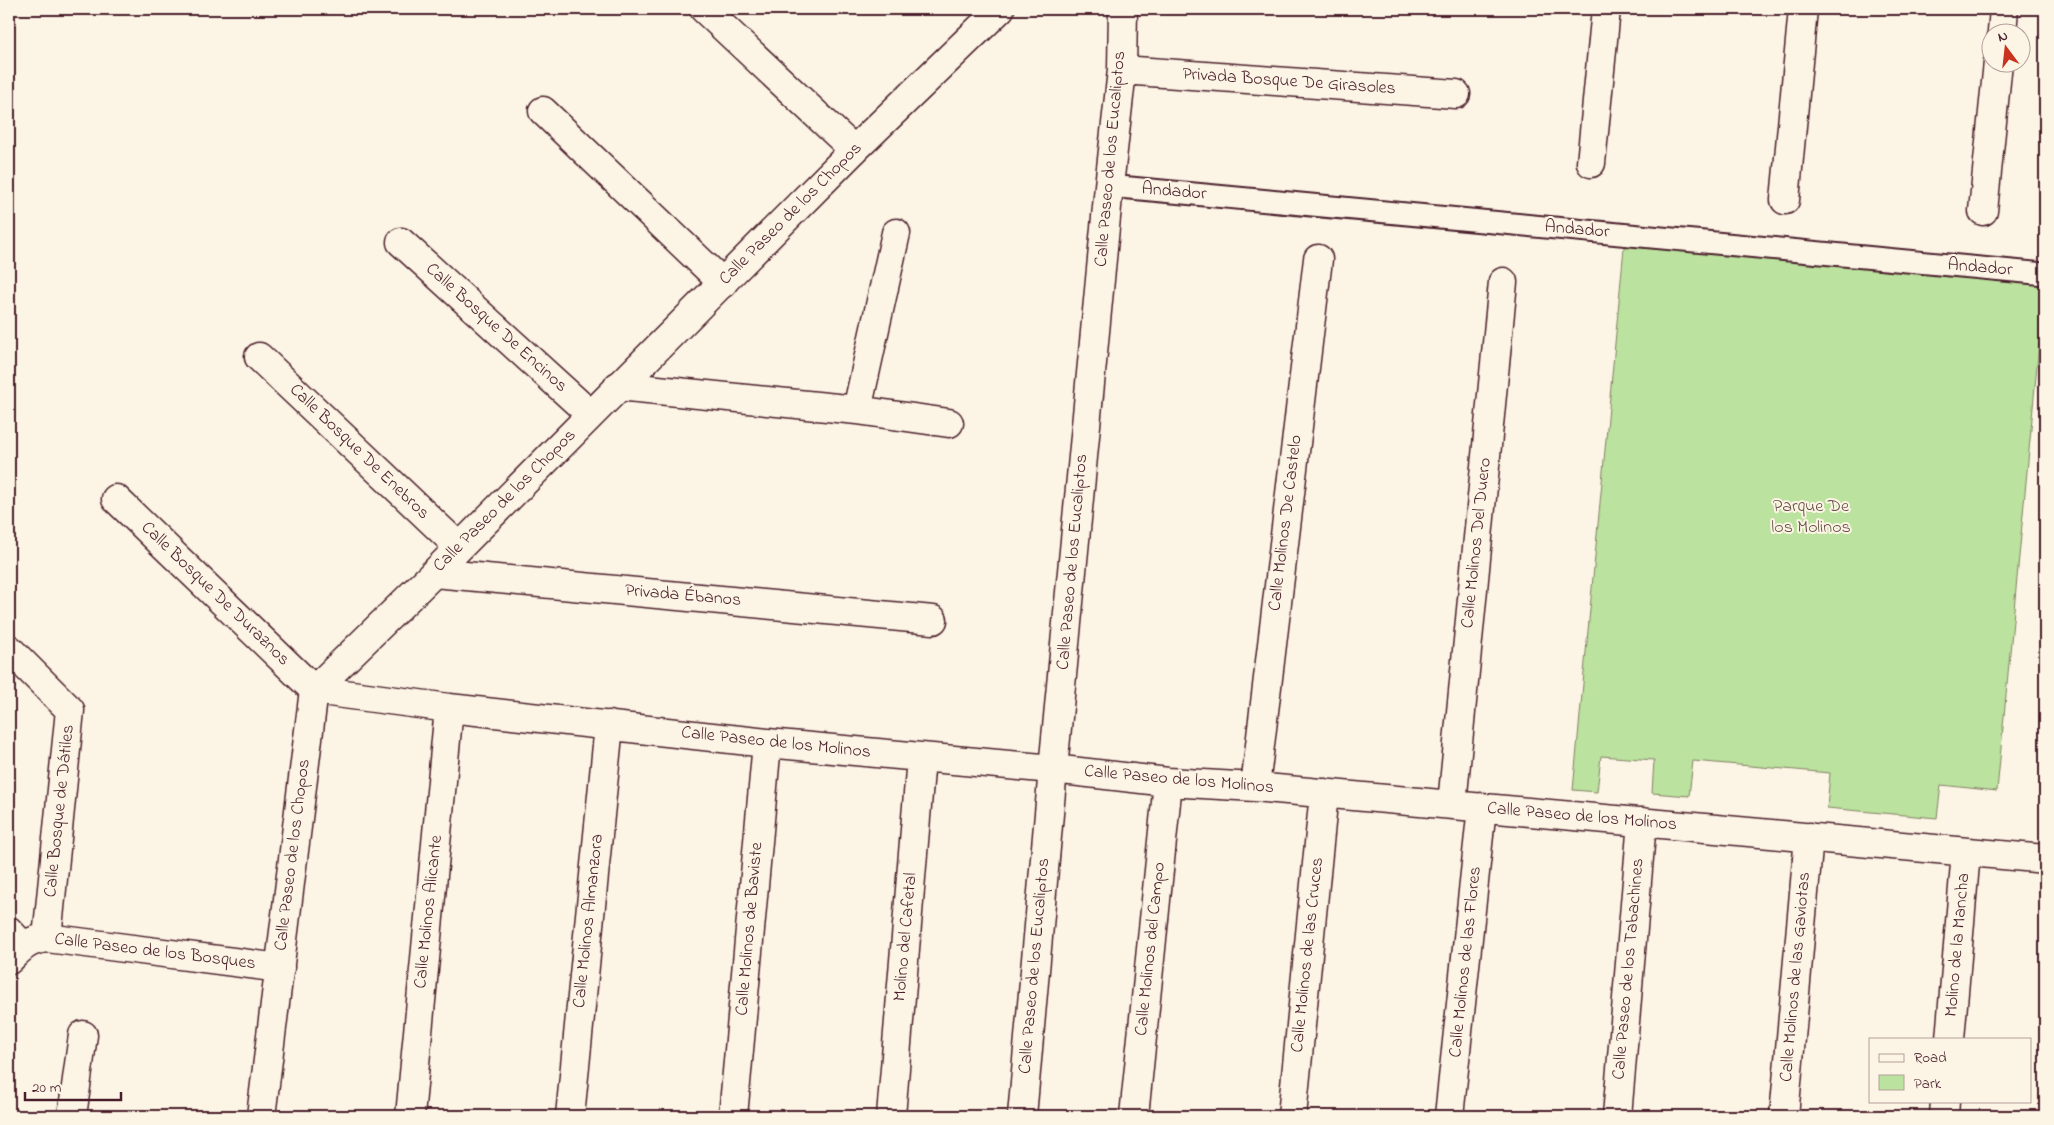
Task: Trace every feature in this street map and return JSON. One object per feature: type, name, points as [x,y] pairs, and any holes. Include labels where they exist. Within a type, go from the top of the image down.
[{"type":"street","points":[[704,9],[854,150]]},
{"type":"street","name":"Calle Paseo de los Eucaliptos","points":[[1022,1116],[1053,769],[1109,186],[1122,70],[1123,9]]},
{"type":"street","points":[[1591,163],[1606,9]]},
{"type":"street","points":[[1785,200],[1803,9]]},
{"type":"street","points":[[2003,22],[2004,9]]},
{"type":"street","name":"Calle Paseo de los Chopos","points":[[261,1116],[314,690],[434,573],[458,546],[993,11]]},
{"type":"street","name":"Privada Bosque De Girasoles","points":[[1122,70],[1456,94]]},
{"type":"street","points":[[1983,211],[1997,72]]},
{"type":"street","points":[[543,110],[723,283]]},
{"type":"street","name":"Andador","points":[[1109,186],[2045,274]]},
{"type":"street","points":[[858,410],[896,233]]},
{"type":"street","name":"Calle Bosque De Encinos","points":[[401,242],[590,414]]},
{"type":"street","name":"Calle Molinos De Castelo","points":[[1254,787],[1318,259]]},
{"type":"street","name":"Calle Molinos Del Duero","points":[[1452,804],[1503,282]]},
{"type":"street","name":"Calle Bosque De Enebros","points":[[259,357],[458,546]]},
{"type":"street","points":[[618,386],[858,410],[950,423]]},
{"type":"street","name":"Calle Bosque De Duraznos","points":[[116,498],[314,690]]},
{"type":"street","name":"Privada Ébanos","points":[[434,573],[933,620]]},
{"type":"street","name":"Calle Bosque de Dátiles","points":[[9,649],[70,710],[22,944]]},
{"type":"street","name":"Calle Paseo de los Molinos","points":[[314,690],[449,708],[609,726],[921,758],[1053,769],[1168,782],[1254,787],[1452,804],[2045,859]]},
{"type":"street","name":"Calle Molinos Alicante","points":[[410,1116],[449,708]]},
{"type":"street","name":"Calle Molinos Almanzora","points":[[570,1116],[609,726]]},
{"type":"street","name":"Calle Molinos de Baviste","points":[[733,1116],[767,742]]},
{"type":"street","name":"Molino del Cafetal","points":[[891,1116],[921,758]]},
{"type":"street","name":"Calle Molinos del Campo","points":[[1134,1116],[1168,782]]},
{"type":"street","name":"Calle Molinos de las Cruces","points":[[1292,1116],[1324,793]]},
{"type":"street","name":"Calle Molinos de las Flores","points":[[1449,1116],[1482,807]]},
{"type":"street","name":"Calle Paseo de los Tabachines","points":[[1617,1116],[1642,822]]},
{"type":"street","name":"Calle Molinos de las Gaviotas","points":[[1784,1116],[1809,837]]},
{"type":"street","name":"Molino de la Mancha","points":[[1950,1038],[1966,852]]},
{"type":"street","name":"Calle Paseo de los Bosques","points":[[22,944],[280,968]]},
{"type":"street","points":[[72,1116],[83,1035]]},
{"type":"street","points":[[1944,1116],[1945,1102]]},
{"type":"green space","name":"Parque De los Molinos","points":[[1625,237],[2045,280],[1997,791],[1941,785],[1937,818],[1827,808],[1830,773],[1693,761],[1689,796],[1652,793],[1654,760],[1601,756],[1597,792],[1573,790]]}]
